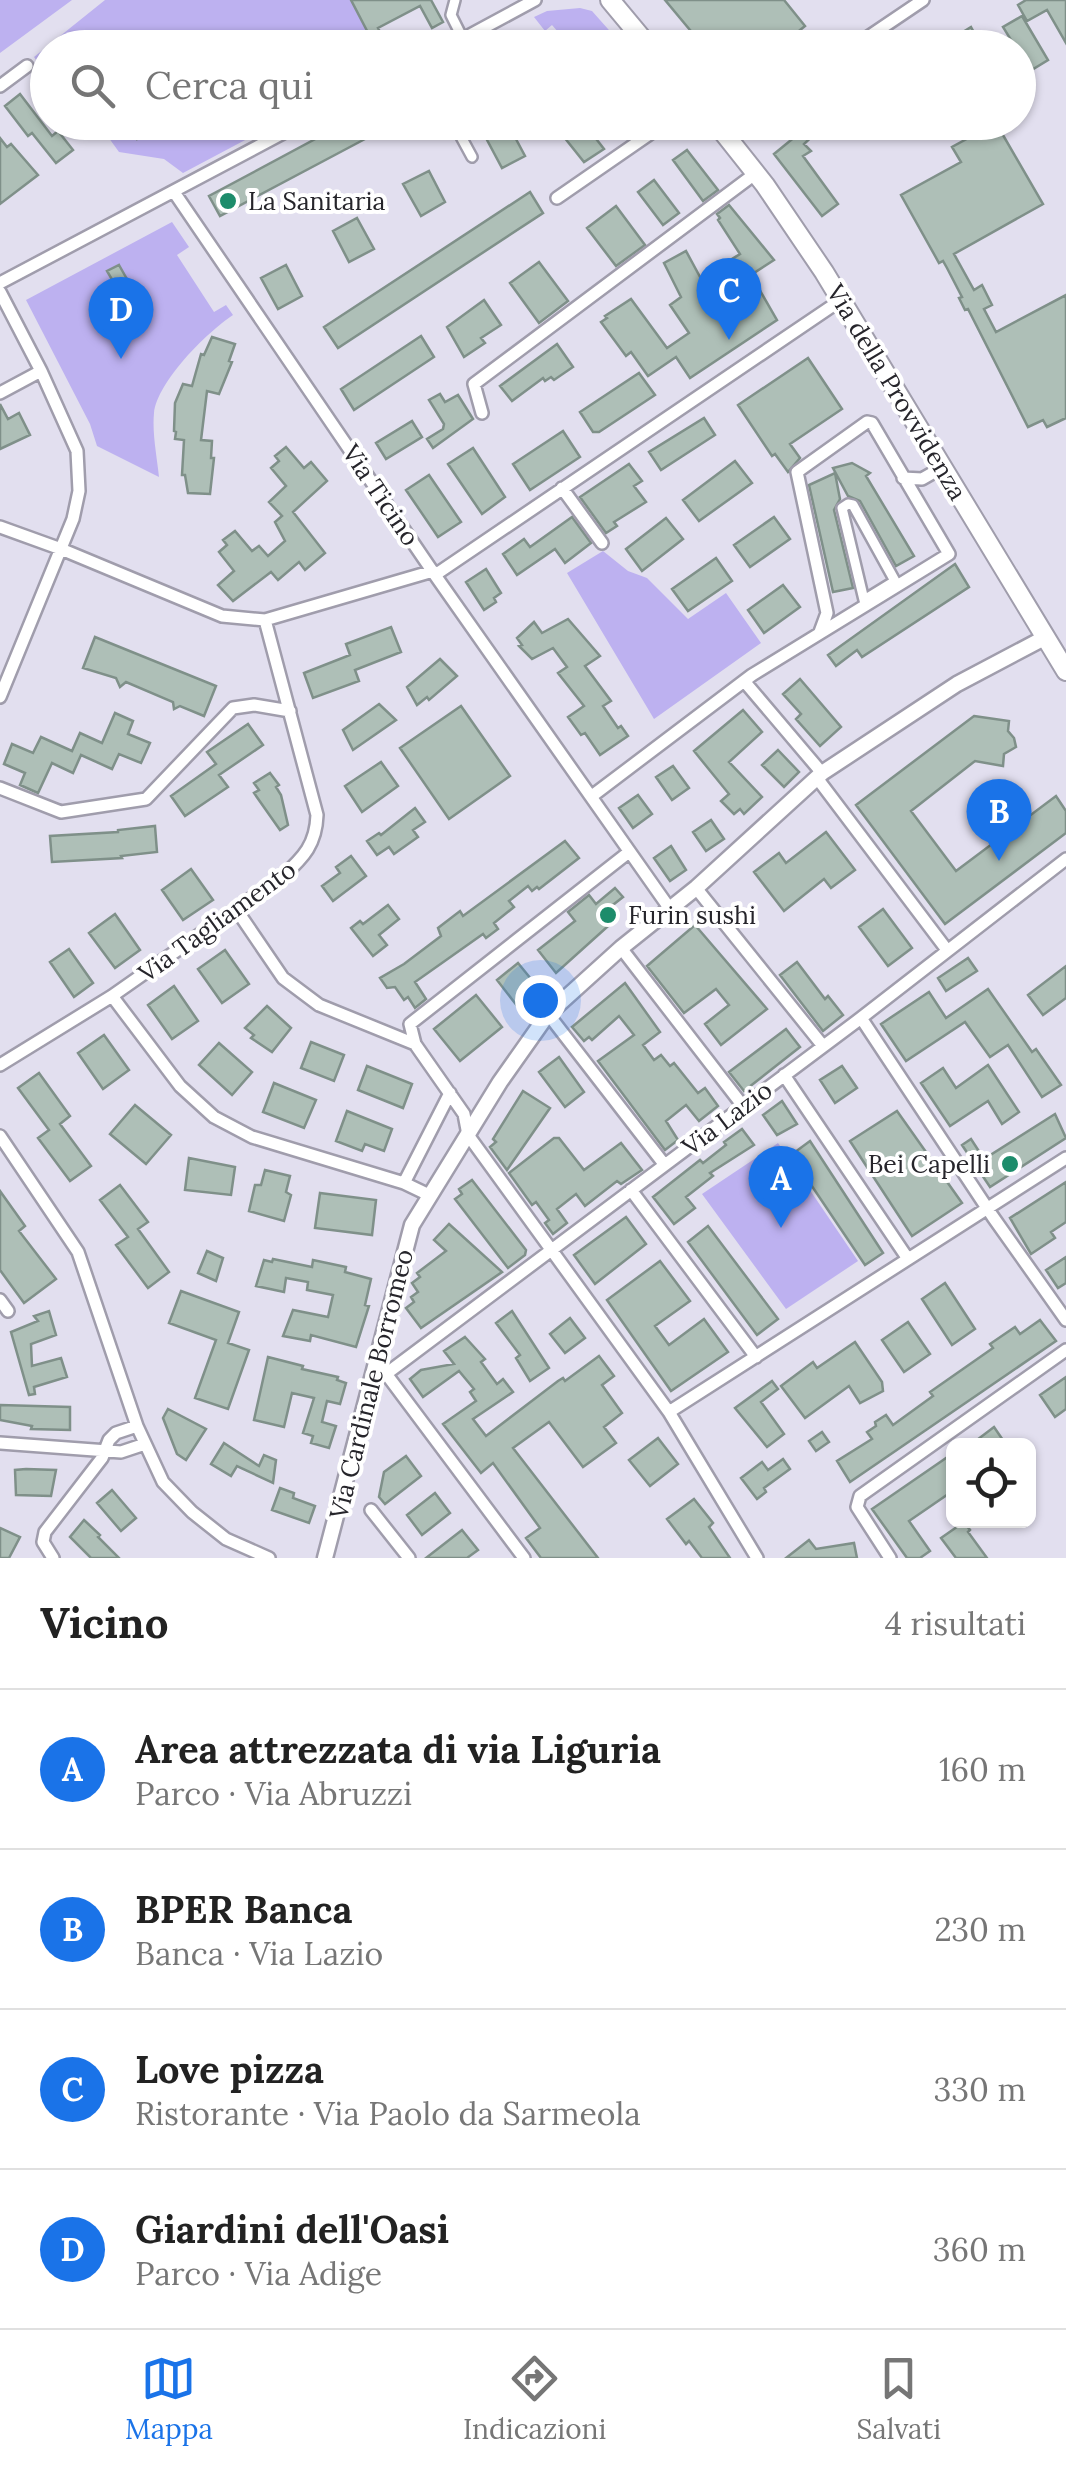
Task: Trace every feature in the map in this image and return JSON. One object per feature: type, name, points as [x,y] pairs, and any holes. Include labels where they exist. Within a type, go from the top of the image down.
[{"type":"main road","points":[[610,0],[635,30]]},
{"type":"main road","name":"Via della Provvidenza","points":[[729,140],[842,300],[1066,671]]},
{"type":"street","points":[[455,0],[451,15],[458,30]]},
{"type":"street","points":[[480,30],[535,0]]},
{"type":"street","points":[[877,30],[922,0]]},
{"type":"street","points":[[0,86],[28,66]]},
{"type":"street","points":[[0,282],[271,140]]},
{"type":"street","points":[[463,140],[472,157]]},
{"type":"street","points":[[557,198],[640,140]]},
{"type":"street","points":[[482,413],[474,384],[756,173]]},
{"type":"street","name":"Via Ticino","points":[[174,192],[670,909]]},
{"type":"street","points":[[0,292],[42,371],[78,458],[76,505],[0,697]]},
{"type":"street","points":[[0,527],[61,548],[222,616],[265,620],[434,573],[842,300]]},
{"type":"street","points":[[0,393],[42,371]]},
{"type":"street","points":[[592,796],[744,681],[949,554],[872,422],[797,472],[827,614],[820,632]]},
{"type":"street","points":[[919,504],[922,480],[943,467]]},
{"type":"street","points":[[903,478],[922,480]]},
{"type":"street","points":[[562,488],[602,543]]},
{"type":"street","points":[[853,504],[896,581],[864,600],[842,508],[853,504]]},
{"type":"street","points":[[827,614],[846,620]]},
{"type":"street","name":"Via Tagliamento","points":[[0,1065],[112,996],[304,858],[316,837],[318,815],[265,620]]},
{"type":"street","name":"Via Cardinale Borromeo","points":[[325,1558],[412,1225],[548,1014],[820,776],[957,684],[1046,638]]},
{"type":"street","points":[[744,681],[820,776],[947,950]]},
{"type":"street","points":[[0,788],[61,812],[146,800],[233,708],[254,706],[290,712]]},
{"type":"street","points":[[629,852],[410,1024],[414,1044],[464,1114],[468,1135],[669,1412],[757,1558]]},
{"type":"street","name":"Via Lazio","points":[[386,1374],[1066,859]]},
{"type":"street","points":[[696,888],[823,1046]]},
{"type":"street","points":[[236,910],[283,978],[318,1005],[414,1044]]},
{"type":"street","points":[[622,948],[743,1106]]},
{"type":"street","points":[[112,996],[180,1086],[214,1117],[252,1137],[404,1183],[428,1195]]},
{"type":"street","points":[[548,1014],[664,1164]]},
{"type":"street","points":[[861,1018],[1066,1320]]},
{"type":"street","points":[[784,1075],[908,1258]]},
{"type":"street","points":[[404,1183],[450,1092]]},
{"type":"street","points":[[0,1136],[78,1252],[138,1426],[162,1482],[226,1539],[269,1558]]},
{"type":"street","points":[[669,1412],[1066,1158]]},
{"type":"street","points":[[631,1190],[756,1357]]},
{"type":"street","points":[[0,1300],[8,1311]]},
{"type":"street","points":[[890,1558],[857,1508],[860,1496],[1066,1350]]},
{"type":"street","points":[[375,1360],[524,1558]]},
{"type":"street","points":[[53,1558],[43,1542],[46,1532],[105,1451],[108,1440],[138,1426]]},
{"type":"street","points":[[0,1443],[121,1452],[145,1444]]},
{"type":"street","points":[[372,1510],[409,1558]]},
{"type":"shaded area","points":[[0,0],[72,0],[30,30],[0,53]]},
{"type":"shaded area","points":[[105,0],[351,0],[367,30],[68,30]]},
{"type":"shaded area","points":[[547,11],[592,11],[609,30],[556,30],[552,25],[544,30],[534,17]]},
{"type":"shaded area","points":[[110,140],[245,140],[183,173],[164,159],[119,152]]},
{"type":"shaded area","points":[[172,222],[189,247],[177,255],[214,312],[226,305],[233,315],[185,359],[157,400],[154,429],[159,477],[97,446],[90,424],[26,300]]},
{"type":"shaded area","points":[[603,551],[628,571],[647,578],[688,619],[726,593],[761,643],[654,719],[567,573]]},
{"type":"shaded area","points":[[778,1143],[858,1261],[786,1309],[702,1194]]},
{"type":"building","points":[[351,0],[431,0],[443,22],[432,28],[420,6],[379,30],[367,30]]},
{"type":"building","points":[[665,0],[784,0],[805,26],[800,30],[690,30]]},
{"type":"building","points":[[1026,0],[1066,0],[1066,43],[1047,10],[1027,21],[1018,5]]},
{"type":"building","points":[[1022,16],[1030,30],[1005,30],[1003,27]]},
{"type":"building","points":[[1036,40],[1048,60],[1036,67]]},
{"type":"building","points":[[20,94],[30,107],[30,134],[28,136],[5,106]]},
{"type":"building","points":[[0,138],[7,147],[11,144],[38,175],[0,204]]},
{"type":"building","points":[[38,140],[65,140],[73,150],[56,163]]},
{"type":"building","points":[[313,140],[363,140],[220,216],[209,196]]},
{"type":"building","points":[[487,140],[516,140],[525,156],[502,168]]},
{"type":"building","points":[[566,140],[597,140],[604,149],[584,162]]},
{"type":"building","points":[[791,140],[808,140],[804,144],[811,151],[803,156],[838,204],[822,216],[774,154]]},
{"type":"building","points":[[965,140],[1006,140],[1043,204],[954,254],[974,290],[982,285],[992,305],[984,309],[996,332],[1066,295],[1066,418],[1047,427],[1043,420],[1028,427],[968,309],[965,310],[947,268],[943,261],[939,263],[901,195],[961,162],[952,147]]},
{"type":"building","points":[[687,150],[718,190],[703,201],[673,160]]},
{"type":"building","points":[[429,171],[445,202],[421,216],[403,184]]},
{"type":"building","points":[[654,180],[679,213],[663,225],[638,192]]},
{"type":"building","points":[[530,192],[543,213],[338,348],[324,327]]},
{"type":"building","points":[[729,205],[774,260],[751,275],[777,320],[690,378],[676,357],[648,376],[631,352],[626,356],[601,322],[631,299],[667,348],[689,333],[670,305],[681,297],[664,263],[686,251],[706,288],[703,290],[719,313],[739,299],[719,267],[740,254],[718,220],[717,214]]},
{"type":"building","points":[[616,206],[645,245],[616,266],[587,228]]},
{"type":"building","points":[[357,218],[374,249],[349,262],[333,231]]},
{"type":"building","points":[[539,262],[568,301],[539,323],[510,283]]},
{"type":"building","points":[[119,265],[132,288],[121,295],[107,271]]},
{"type":"building","points":[[286,265],[302,296],[278,309],[261,278]]},
{"type":"building","points":[[484,300],[501,325],[481,338],[485,343],[464,357],[447,327]]},
{"type":"building","points":[[421,336],[434,357],[354,410],[341,389]]},
{"type":"building","points":[[212,337],[235,344],[219,394],[207,391],[201,440],[212,441],[210,494],[188,493],[182,475],[184,440],[175,439],[175,403],[183,384],[192,386],[201,354],[204,355]]},
{"type":"building","points":[[557,344],[573,367],[554,380],[543,378],[512,401],[500,386]]},
{"type":"building","points":[[808,358],[842,409],[790,444],[800,458],[788,472],[775,454],[772,456],[738,405]]},
{"type":"building","points":[[639,373],[655,395],[599,432],[593,432],[580,412]]},
{"type":"building","points":[[440,394],[445,402],[458,395],[473,419],[433,448],[427,439],[443,429],[444,424],[429,400]]},
{"type":"building","points":[[0,404],[8,419],[19,413],[30,435],[0,449]]},
{"type":"building","points":[[704,418],[715,435],[661,470],[649,452]]},
{"type":"building","points":[[412,421],[422,437],[386,459],[376,443]]},
{"type":"building","points":[[563,431],[580,457],[530,490],[513,464]]},
{"type":"building","points":[[286,447],[304,468],[311,462],[327,481],[293,512],[325,553],[305,570],[299,562],[278,580],[271,572],[233,601],[218,585],[234,571],[219,552],[227,545],[223,540],[235,531],[252,551],[259,546],[268,556],[285,541],[275,522],[282,516],[269,502],[286,486],[271,468],[279,461],[275,456]]},
{"type":"building","points":[[473,448],[505,497],[482,514],[448,464]]},
{"type":"building","points":[[735,461],[752,483],[699,521],[683,500]]},
{"type":"building","points":[[852,463],[870,473],[866,476],[914,556],[896,566],[860,501],[848,496],[833,468]]},
{"type":"building","points":[[629,464],[642,481],[634,486],[646,502],[614,522],[617,526],[606,533],[580,497]]},
{"type":"building","points":[[835,473],[840,499],[834,510],[853,588],[833,592],[809,485]]},
{"type":"building","points":[[429,475],[461,522],[438,537],[406,490]]},
{"type":"building","points":[[572,517],[591,543],[565,563],[555,549],[517,575],[503,554],[524,539],[530,547]]},
{"type":"building","points":[[774,517],[790,539],[750,567],[734,545]]},
{"type":"building","points":[[666,518],[683,539],[642,571],[626,549]]},
{"type":"building","points":[[716,558],[732,581],[688,611],[672,589]]},
{"type":"building","points":[[955,564],[969,587],[862,657],[857,650],[836,666],[828,655]]},
{"type":"building","points":[[486,569],[501,593],[484,610],[466,582]]},
{"type":"building","points":[[783,585],[800,607],[764,633],[748,610]]},
{"type":"building","points":[[568,619],[600,656],[585,666],[611,701],[603,706],[628,736],[600,755],[568,717],[584,706],[558,673],[567,667],[553,648],[532,659],[519,646],[522,645],[517,638],[534,622],[542,633]]},
{"type":"building","points":[[391,627],[401,652],[355,670],[359,681],[313,698],[304,673],[350,655],[346,644]]},
{"type":"building","points":[[95,637],[216,686],[204,716],[180,706],[174,709],[173,702],[126,682],[120,687],[116,678],[83,668]]},
{"type":"building","points":[[440,659],[457,676],[417,705],[407,687]]},
{"type":"building","points":[[800,679],[841,727],[820,746],[796,719],[801,714],[783,694]]},
{"type":"building","points":[[379,704],[396,720],[353,750],[343,730]]},
{"type":"building","points":[[461,706],[510,776],[449,819],[400,748]]},
{"type":"building","points":[[743,710],[762,732],[729,762],[762,797],[744,814],[740,809],[734,814],[721,801],[729,794],[694,751]]},
{"type":"building","points":[[115,713],[133,721],[128,734],[150,743],[141,763],[119,754],[112,769],[81,755],[73,773],[52,763],[38,793],[20,785],[25,773],[4,764],[12,744],[33,753],[41,737],[72,751],[80,733],[102,743]]},
{"type":"building","points":[[974,716],[1009,721],[1008,731],[1016,747],[1004,754],[1003,766],[975,761],[911,811],[956,871],[1056,796],[1066,811],[1066,833],[945,924],[856,805]]},
{"type":"building","points":[[248,724],[263,745],[219,775],[228,787],[185,816],[171,796],[216,764],[207,752]]},
{"type":"building","points":[[778,750],[799,772],[784,787],[762,765]]},
{"type":"building","points":[[381,762],[398,786],[362,812],[345,786]]},
{"type":"building","points":[[673,766],[689,788],[672,800],[656,777]]},
{"type":"building","points":[[270,773],[279,785],[276,787],[288,825],[280,830],[254,793],[259,790],[254,783]]},
{"type":"building","points":[[638,795],[652,814],[633,828],[619,808]]},
{"type":"building","points":[[415,808],[425,822],[413,830],[418,837],[394,854],[389,847],[377,855],[367,841]]},
{"type":"building","points":[[711,820],[724,839],[706,851],[693,832]]},
{"type":"building","points":[[155,826],[157,852],[52,862],[50,836]]},
{"type":"building","points":[[826,832],[855,870],[831,888],[824,879],[784,911],[754,872],[779,853],[786,863]]},
{"type":"building","points":[[565,841],[579,858],[539,889],[532,891],[528,886],[509,901],[514,907],[494,923],[498,929],[486,938],[483,934],[415,982],[426,999],[415,1008],[395,987],[387,988],[380,978],[441,936],[438,928],[460,911],[463,916]]},
{"type":"building","points":[[671,846],[686,870],[670,881],[654,858]]},
{"type":"building","points":[[351,856],[366,876],[333,901],[322,886],[340,873],[336,867]]},
{"type":"building","points":[[191,869],[213,900],[183,920],[162,890]]},
{"type":"building","points":[[615,888],[623,897],[609,908],[617,918],[556,973],[538,950],[575,921],[568,912],[589,895],[596,904]]},
{"type":"building","points":[[388,905],[399,919],[379,935],[387,945],[373,956],[351,928]]},
{"type":"building","points":[[883,909],[912,948],[888,966],[859,927]]},
{"type":"building","points":[[115,914],[140,950],[115,968],[89,933]]},
{"type":"building","points":[[695,925],[767,1009],[721,1045],[705,1024],[729,1005],[716,989],[684,1013],[647,966]]},
{"type":"building","points":[[69,949],[93,983],[74,997],[50,962]]},
{"type":"building","points":[[225,950],[249,984],[222,1003],[198,969]]},
{"type":"building","points":[[968,958],[977,971],[946,991],[938,978]]},
{"type":"building","points":[[797,962],[825,999],[828,996],[843,1015],[823,1031],[780,975]]},
{"type":"building","points":[[518,963],[540,990],[518,1007],[497,980]]},
{"type":"building","points":[[1066,966],[1066,998],[1043,1015],[1028,995]]},
{"type":"building","points":[[625,983],[660,1032],[643,1045],[654,1060],[661,1055],[670,1066],[674,1063],[698,1093],[705,1088],[718,1106],[699,1121],[686,1105],[666,1121],[678,1140],[665,1150],[598,1061],[634,1035],[619,1016],[592,1040],[589,1037],[584,1041],[572,1027]]},
{"type":"building","points":[[174,986],[198,1021],[172,1039],[148,1005]]},
{"type":"building","points":[[988,989],[1032,1052],[1036,1049],[1061,1085],[1042,1097],[1008,1045],[990,1057],[965,1022],[906,1061],[881,1024],[929,992],[946,1018]]},
{"type":"building","points":[[476,995],[502,1027],[460,1061],[434,1029]]},
{"type":"building","points":[[267,1006],[291,1028],[272,1052],[251,1038],[254,1035],[245,1028]]},
{"type":"building","points":[[786,1029],[800,1047],[744,1091],[729,1072]]},
{"type":"building","points":[[104,1035],[129,1070],[103,1089],[78,1053]]},
{"type":"building","points":[[311,1042],[344,1055],[334,1081],[301,1068]]},
{"type":"building","points":[[219,1043],[252,1072],[232,1095],[199,1065]]},
{"type":"building","points":[[559,1057],[584,1092],[565,1107],[539,1072]]},
{"type":"building","points":[[988,1065],[1019,1112],[1002,1124],[988,1101],[950,1126],[921,1083],[943,1068],[956,1088]]},
{"type":"building","points":[[367,1066],[412,1084],[403,1108],[358,1090]]},
{"type":"building","points":[[842,1066],[857,1088],[835,1103],[820,1080]]},
{"type":"building","points":[[39,1073],[70,1116],[60,1124],[91,1166],[70,1181],[38,1138],[49,1130],[18,1088]]},
{"type":"building","points":[[274,1083],[316,1100],[304,1128],[263,1112]]},
{"type":"building","points":[[523,1091],[550,1108],[507,1170],[490,1147]]},
{"type":"building","points":[[782,1101],[797,1124],[777,1135],[763,1115]]},
{"type":"building","points":[[135,1105],[171,1135],[146,1164],[110,1134]]},
{"type":"building","points":[[347,1111],[392,1129],[384,1151],[365,1144],[362,1151],[336,1141]]},
{"type":"building","points":[[897,1111],[962,1203],[912,1236],[850,1141]]},
{"type":"building","points":[[1055,1114],[1066,1138],[990,1187],[962,1145],[971,1139],[984,1159]]},
{"type":"building","points":[[742,1129],[754,1145],[710,1173],[713,1176],[686,1197],[695,1208],[674,1224],[653,1197],[700,1160],[703,1163]]},
{"type":"building","points":[[559,1138],[584,1170],[621,1143],[642,1170],[621,1184],[617,1181],[585,1206],[576,1194],[557,1209],[567,1223],[553,1234],[545,1223],[549,1220],[536,1202],[532,1205],[509,1173]]},
{"type":"building","points":[[810,1141],[883,1253],[865,1265],[791,1155]]},
{"type":"building","points":[[189,1158],[235,1167],[231,1195],[185,1190]]},
{"type":"building","points":[[265,1170],[290,1176],[286,1192],[291,1195],[284,1221],[249,1211],[255,1185],[261,1185]]},
{"type":"building","points":[[472,1180],[526,1250],[508,1268],[455,1199],[462,1194],[459,1189]]},
{"type":"building","points":[[1066,1182],[1066,1222],[1051,1232],[1055,1238],[1031,1254],[1010,1218]]},
{"type":"building","points":[[120,1185],[148,1222],[138,1229],[169,1272],[148,1288],[116,1245],[128,1237],[100,1200]]},
{"type":"building","points":[[0,1191],[25,1226],[19,1231],[56,1279],[24,1303],[0,1270]]},
{"type":"building","points":[[320,1193],[376,1200],[372,1235],[315,1228]]},
{"type":"building","points":[[626,1217],[646,1244],[595,1284],[574,1255]]},
{"type":"building","points":[[449,1224],[502,1272],[421,1328],[406,1308],[418,1292],[412,1283],[420,1277],[417,1273],[446,1251],[434,1240]]},
{"type":"building","points":[[708,1226],[778,1319],[757,1335],[688,1242]]},
{"type":"building","points":[[207,1251],[223,1258],[216,1281],[198,1273]]},
{"type":"building","points":[[1066,1257],[1066,1283],[1058,1288],[1046,1270]]},
{"type":"building","points":[[264,1260],[312,1267],[313,1260],[346,1267],[345,1272],[371,1279],[365,1305],[369,1306],[356,1347],[311,1335],[310,1341],[283,1336],[293,1310],[328,1317],[333,1295],[307,1290],[308,1282],[286,1278],[284,1292],[256,1286]]},
{"type":"building","points":[[660,1261],[690,1301],[655,1326],[669,1345],[704,1319],[728,1352],[671,1391],[607,1300]]},
{"type":"building","points":[[945,1283],[975,1329],[952,1345],[922,1299]]},
{"type":"building","points":[[181,1291],[239,1312],[228,1343],[249,1350],[228,1409],[195,1398],[216,1340],[169,1323]]},
{"type":"building","points":[[49,1311],[56,1335],[31,1344],[32,1366],[61,1358],[67,1377],[34,1387],[35,1394],[29,1395],[11,1332],[38,1321],[34,1316]]},
{"type":"building","points":[[512,1311],[549,1368],[530,1381],[516,1358],[520,1355],[496,1323]]},
{"type":"building","points":[[570,1318],[585,1338],[565,1353],[550,1334]]},
{"type":"building","points":[[1040,1320],[1056,1341],[850,1482],[837,1461],[872,1439],[867,1432],[876,1426],[875,1422],[886,1415],[893,1425],[933,1396],[930,1392],[993,1348],[990,1344],[1015,1327],[1020,1334]]},
{"type":"building","points":[[908,1322],[930,1354],[904,1372],[882,1340]]},
{"type":"building","points":[[465,1337],[485,1359],[481,1362],[497,1384],[503,1379],[513,1392],[473,1419],[486,1436],[558,1381],[565,1381],[599,1356],[614,1376],[602,1385],[622,1413],[604,1427],[616,1443],[583,1467],[549,1422],[513,1448],[598,1558],[541,1558],[526,1538],[540,1528],[493,1463],[481,1473],[443,1424],[476,1401],[470,1392],[474,1389],[459,1371],[423,1397],[410,1379],[421,1370],[454,1364],[444,1351]]},
{"type":"building","points":[[855,1342],[882,1382],[883,1391],[860,1403],[849,1386],[805,1418],[781,1386],[813,1362],[817,1368]]},
{"type":"building","points":[[268,1357],[338,1377],[346,1383],[340,1404],[327,1401],[322,1422],[336,1426],[329,1448],[311,1443],[313,1436],[303,1433],[314,1398],[292,1393],[284,1427],[254,1420]]},
{"type":"building","points":[[1066,1377],[1066,1409],[1055,1417],[1040,1395]]},
{"type":"building","points":[[772,1381],[778,1389],[761,1402],[784,1434],[767,1447],[735,1408]]},
{"type":"building","points":[[0,1405],[70,1407],[70,1430],[31,1429],[32,1426],[0,1420]]},
{"type":"building","points":[[168,1409],[206,1429],[186,1460],[177,1454],[163,1418]]},
{"type":"building","points":[[994,1427],[1002,1438],[980,1438]]},
{"type":"building","points":[[822,1432],[829,1442],[816,1451],[809,1441]]},
{"type":"building","points":[[658,1438],[678,1464],[650,1486],[629,1460]]},
{"type":"building","points":[[224,1443],[259,1466],[264,1455],[276,1460],[273,1483],[237,1466],[231,1476],[211,1464]]},
{"type":"building","points":[[406,1456],[421,1476],[385,1504],[379,1497],[384,1472]]},
{"type":"building","points":[[946,1458],[946,1496],[909,1521],[930,1551],[920,1558],[907,1558],[872,1509]]},
{"type":"building","points":[[783,1459],[790,1469],[764,1488],[766,1492],[757,1499],[741,1478],[762,1462],[768,1470]]},
{"type":"building","points":[[15,1470],[56,1470],[51,1496],[16,1495]]},
{"type":"building","points":[[280,1488],[315,1506],[309,1523],[272,1510]]},
{"type":"building","points":[[112,1490],[136,1518],[121,1531],[97,1503]]},
{"type":"building","points":[[435,1493],[450,1513],[422,1535],[407,1515]]},
{"type":"building","points":[[694,1499],[713,1523],[709,1527],[730,1558],[702,1558],[667,1519]]},
{"type":"building","points":[[84,1520],[119,1558],[91,1558],[70,1537]]},
{"type":"building","points":[[0,1528],[20,1537],[9,1558],[0,1558]]},
{"type":"building","points":[[955,1528],[968,1528],[987,1558],[956,1558],[941,1538]]},
{"type":"building","points":[[462,1530],[478,1550],[467,1558],[426,1558]]},
{"type":"building","points":[[809,1540],[816,1549],[854,1543],[857,1558],[786,1558]]},
{"type":"place","name":"La Sanitaria","points":[[228,201]]},
{"type":"place","name":"Love pizza","points":[[729,340]]},
{"type":"place","name":"Giardini dell'Oasi","points":[[121,359]]},
{"type":"place","name":"BPER Banca","points":[[999,861]]},
{"type":"place","name":"Furin sushi","points":[[608,915]]},
{"type":"place","name":"Bei Capelli","points":[[1010,1164]]},
{"type":"place","name":"Area attrezzata di via Liguria","points":[[781,1228]]}]
